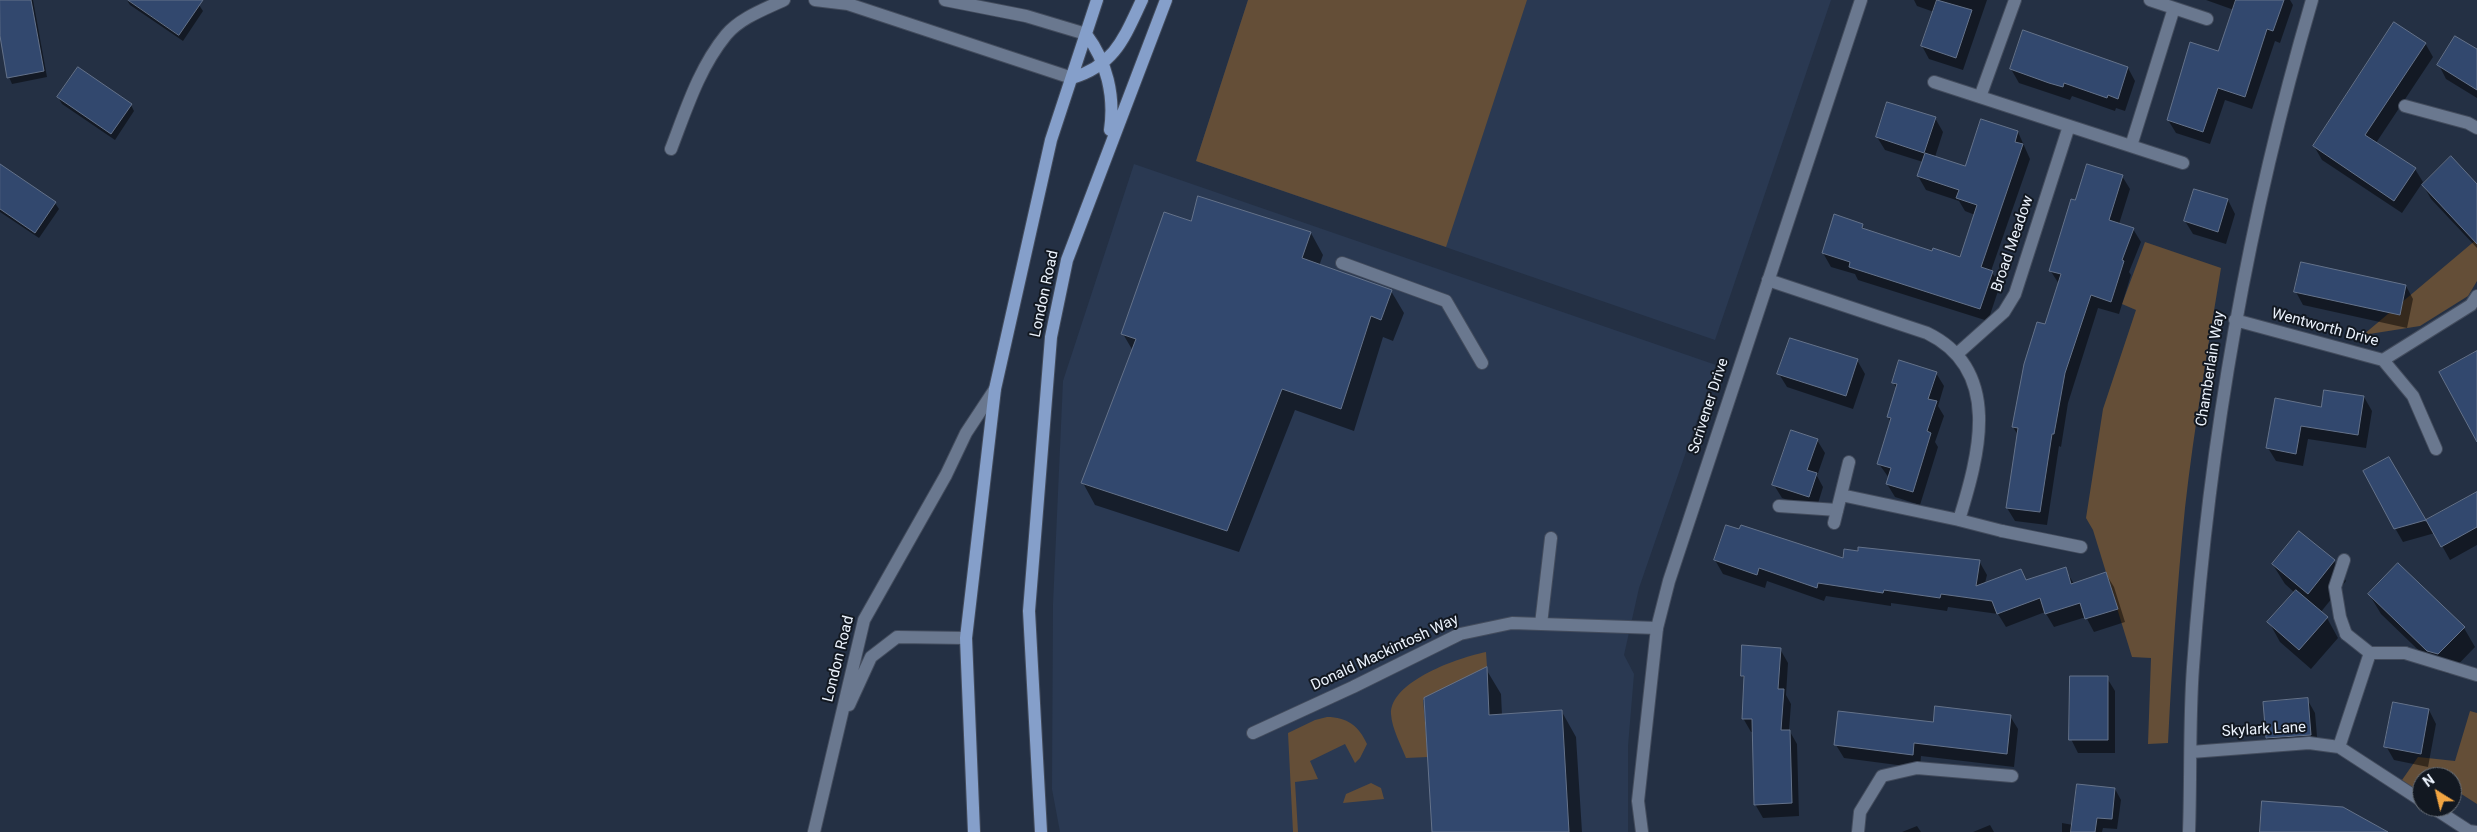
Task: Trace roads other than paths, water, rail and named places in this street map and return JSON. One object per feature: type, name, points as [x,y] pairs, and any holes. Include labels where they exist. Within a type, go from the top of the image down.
[{"type":"main road","name":"London Road","points":[[966,638],[995,389],[1051,140],[1097,0]]},
{"type":"main road","points":[[1072,78],[1103,64],[1121,40],[1142,0]]},
{"type":"main road","name":"London Road","points":[[1041,832],[1029,611],[1051,338],[1067,260],[1166,0]]},
{"type":"main road","points":[[1086,34],[1103,64],[1112,98],[1113,115],[1107,153]]},
{"type":"main road","points":[[966,638],[974,832]]},
{"type":"street","points":[[671,149],[698,79],[726,34],[751,16],[784,0]]},
{"type":"street","points":[[815,0],[848,4],[1072,78]]},
{"type":"street","points":[[945,0],[1026,16],[1086,34]]},
{"type":"street","name":"Scrivener Drive","points":[[1642,832],[1638,801],[1657,628],[1669,581],[1861,0]]},
{"type":"street","points":[[1980,97],[2015,0]]},
{"type":"street","points":[[2150,0],[2207,19]]},
{"type":"street","name":"Chamberlain Way","points":[[2189,832],[2192,752],[2192,670],[2214,458],[2236,320],[2266,176],[2312,0]]},
{"type":"street","points":[[2130,146],[2174,8]]},
{"type":"street","points":[[1934,82],[2182,162]]},
{"type":"street","points":[[2405,106],[2468,123],[2477,128]]},
{"type":"street","name":"Broad Meadow","points":[[1957,354],[2004,312],[2015,294],[2069,126]]},
{"type":"street","points":[[1342,263],[1446,301],[1482,363]]},
{"type":"street","points":[[1768,280],[1927,333],[1948,345],[1957,354],[1969,369],[1980,407],[1973,469],[1960,520]]},
{"type":"street","name":"Wentworth Drive","points":[[2236,320],[2383,360],[2471,305],[2477,296]]},
{"type":"street","points":[[2383,360],[2413,396],[2436,449]]},
{"type":"street","name":"London Road","points":[[814,832],[864,620],[946,475],[966,433],[995,389]]},
{"type":"street","points":[[1834,523],[1849,462]]},
{"type":"street","points":[[1841,495],[2081,547]]},
{"type":"street","points":[[1779,506],[1838,510]]},
{"type":"street","points":[[1541,624],[1551,538]]},
{"type":"street","points":[[2344,560],[2335,587],[2340,617],[2346,634],[2370,653],[2404,653],[2477,675]]},
{"type":"street","name":"Donald Mackintosh Way","points":[[1253,733],[1353,687],[1460,634],[1512,623],[1657,628]]},
{"type":"street","name":"London Road","points":[[838,730],[871,657],[897,637],[966,638]]},
{"type":"street","points":[[2339,747],[2370,653]]},
{"type":"street","name":"Skylark Lane","points":[[2192,752],[2309,743],[2339,747],[2412,794]]},
{"type":"street","points":[[1858,832],[1860,812],[1882,776],[1917,768],[2012,776]]},
{"type":"street","points":[[2448,817],[2471,832]]}]
